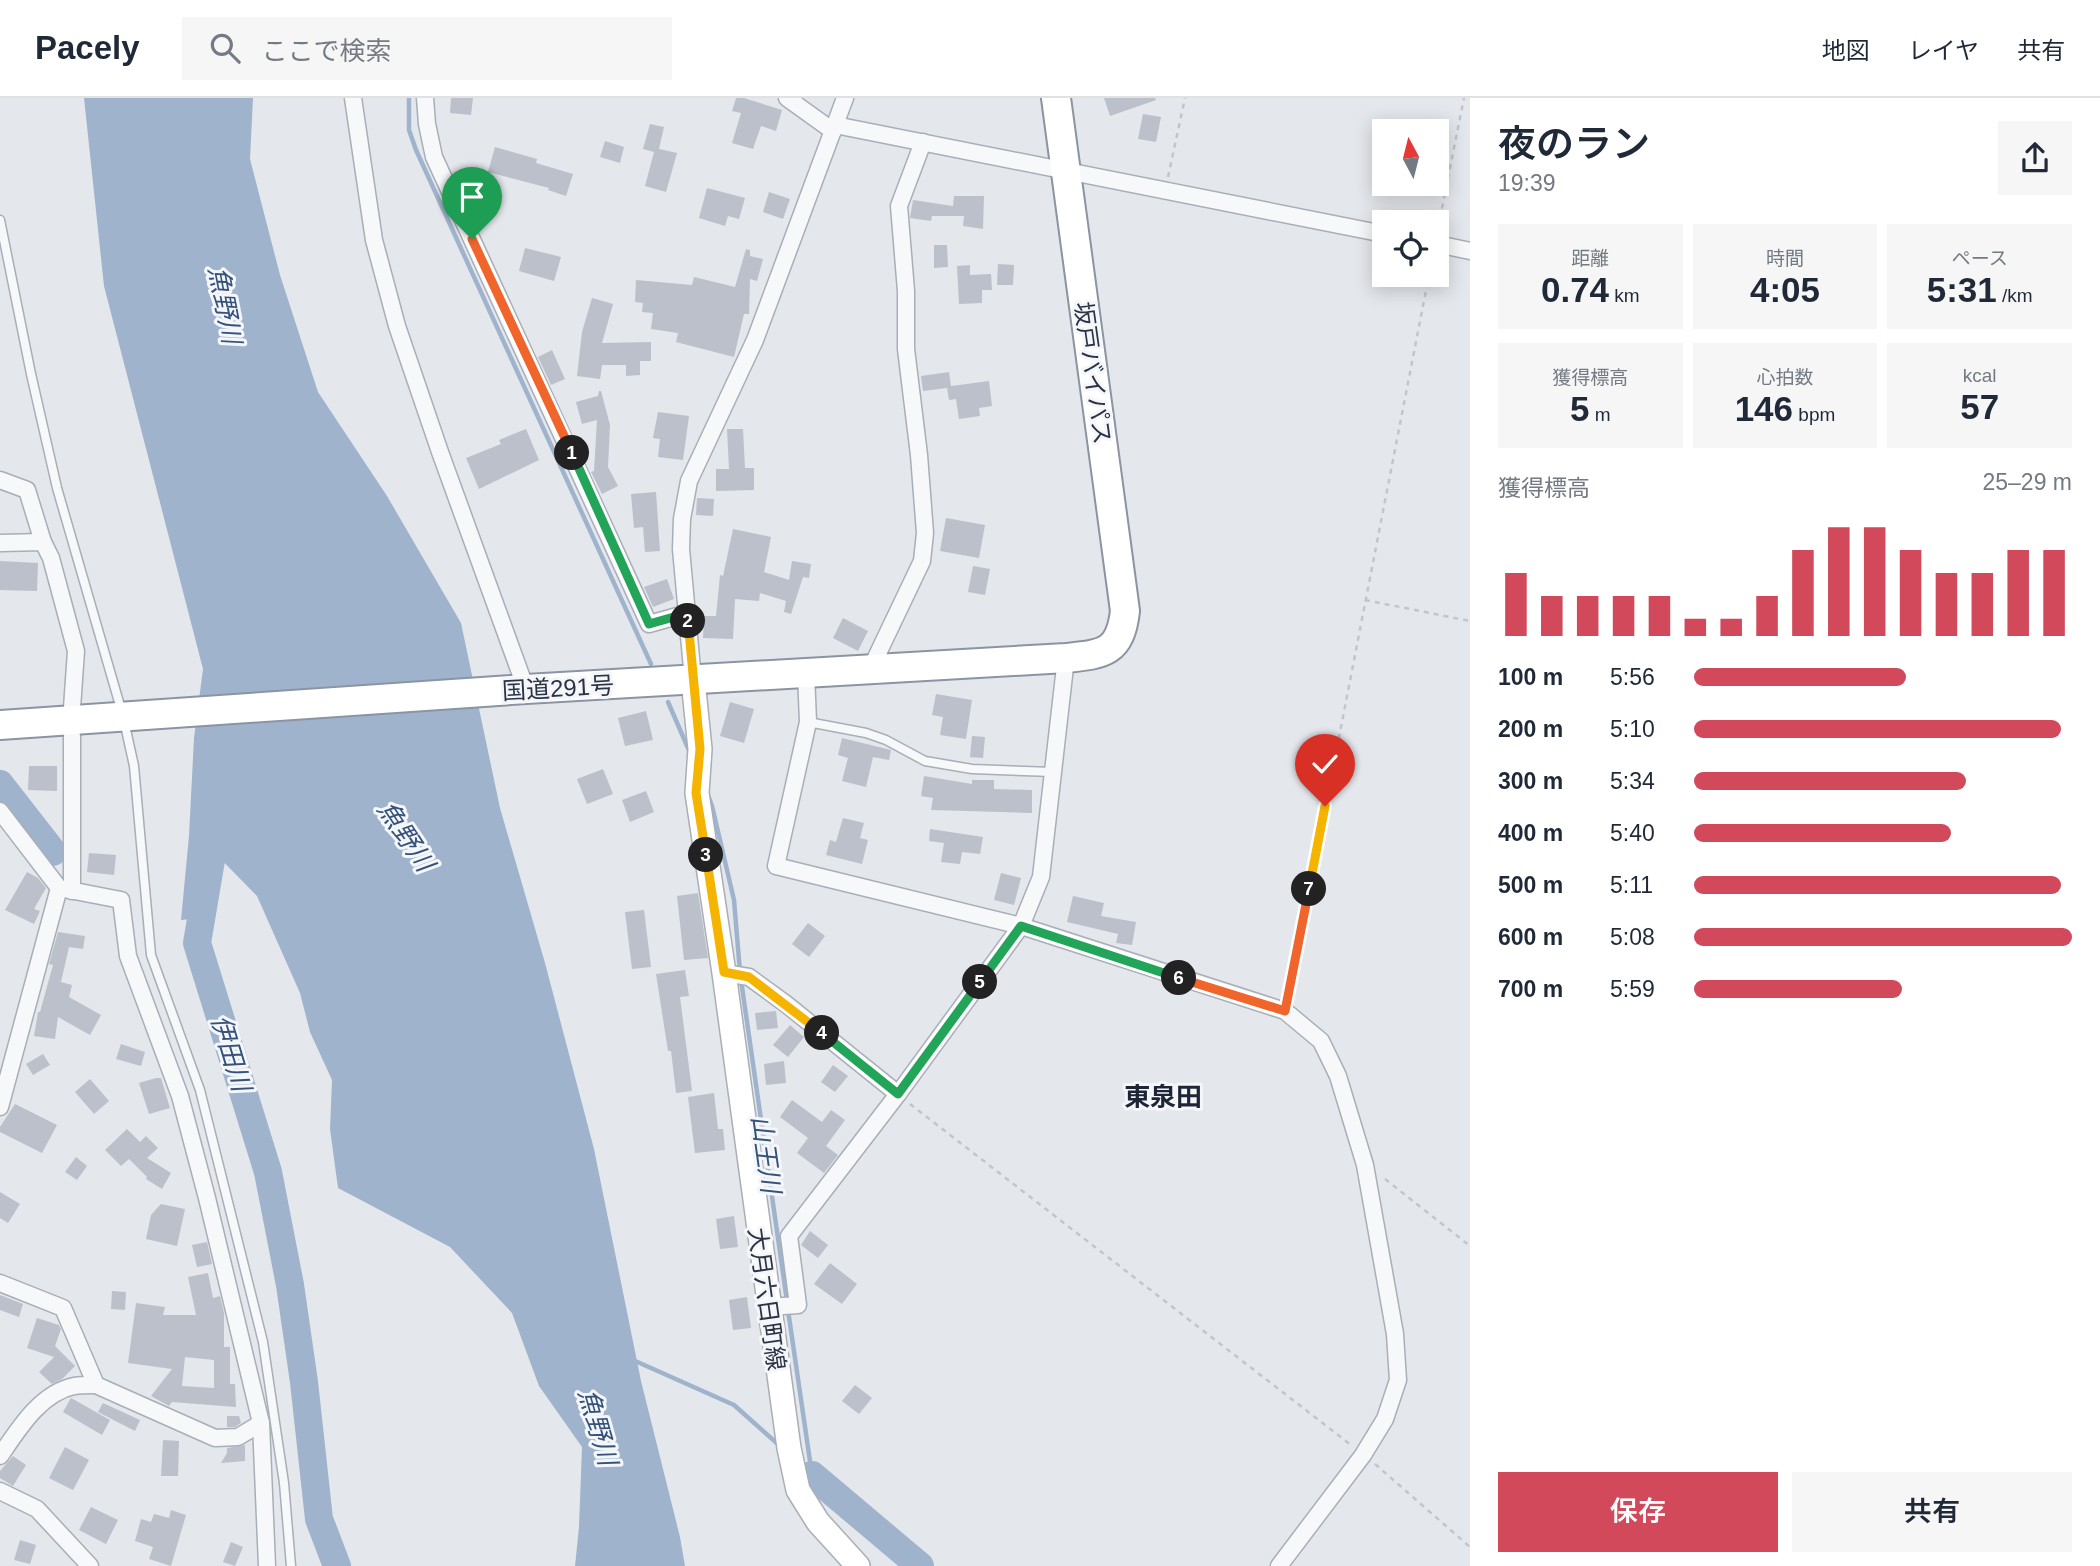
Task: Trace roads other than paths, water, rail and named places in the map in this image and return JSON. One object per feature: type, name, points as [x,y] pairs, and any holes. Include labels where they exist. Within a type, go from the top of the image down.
[{"type":"highway","name":"坂戸バイパス","points":[[1056,98],[1125,611],[1122,632],[1113,645]]},
{"type":"highway","name":"国道291号","points":[[0,725],[871,668],[1066,658],[1095,655],[1113,645]]},
{"type":"main road","name":"大月六日町線","points":[[693,680],[700,749],[696,793],[724,972],[783,1418],[798,1490],[818,1522],[858,1566]]},
{"type":"street","points":[[353,98],[374,240],[397,326],[522,690]]},
{"type":"street","points":[[425,98],[434,157],[649,624],[688,613]]},
{"type":"street","points":[[787,98],[834,128],[923,142],[1372,232]]},
{"type":"street","points":[[693,680],[681,549],[681,519],[689,481],[755,341],[845,98]]},
{"type":"street","points":[[871,668],[922,561],[924,542],[919,455],[906,349],[906,290],[899,206],[923,142]]},
{"type":"street","points":[[1449,247],[1470,251]]},
{"type":"street","points":[[0,480],[27,490],[43,542],[51,558],[76,651],[72,708]]},
{"type":"street","points":[[0,542],[43,542]]},
{"type":"street","points":[[769,1307],[798,1305],[789,1236],[898,1094],[1021,926],[1041,877],[1066,658]]},
{"type":"street","points":[[806,673],[808,722],[776,866],[1021,926],[1285,1011],[1321,1041],[1338,1076],[1365,1165],[1395,1334],[1398,1380],[1385,1419],[1363,1455],[1279,1566]]},
{"type":"street","points":[[0,1107],[66,890],[72,736]]},
{"type":"street","points":[[0,811],[66,890],[121,900],[128,956],[180,1096],[261,1423],[267,1566]]},
{"type":"street","points":[[724,972],[749,977],[898,1094]]},
{"type":"street","points":[[0,1283],[63,1308],[96,1385]]},
{"type":"street","points":[[0,1457],[45,1399],[72,1386],[96,1385],[215,1438],[238,1437],[261,1423]]},
{"type":"street","points":[[0,1491],[37,1509],[90,1566]]},
{"type":"lane","points":[[0,220],[57,488],[131,716],[151,955],[200,1090],[263,1342],[284,1483],[291,1566]]},
{"type":"lane","points":[[808,722],[866,733],[886,740],[925,761],[972,769],[1053,772]]},
{"type":"water","name":"魚野川","points":[[84,98],[253,98],[250,159],[280,275],[318,392],[387,496],[461,623],[500,808],[545,963],[594,1149],[641,1381],[685,1566],[575,1566],[582,1447],[539,1386],[512,1313],[450,1247],[338,1188],[330,1129],[332,1080],[310,1032],[300,993],[257,896],[204,842],[191,919],[181,920],[194,738],[203,669],[104,286]]},
{"type":"waterway","name":"山王川","points":[[409,98],[409,130],[416,150],[651,664]]},
{"type":"waterway","name":"山王川","points":[[668,702],[691,755]]},
{"type":"waterway","points":[[0,784],[53,852]]},
{"type":"waterway","name":"山王川","points":[[708,795],[734,900],[740,972]]},
{"type":"waterway","name":"伊田川","points":[[219,813],[197,943],[268,1172],[290,1285],[319,1519],[337,1566]]},
{"type":"waterway","name":"山王川","points":[[741,980],[787,1301]]},
{"type":"waterway","name":"山王川","points":[[788,1310],[812,1475]]},
{"type":"waterway","points":[[633,1360],[734,1405],[780,1446]]},
{"type":"waterway","name":"山王川","points":[[812,1475],[920,1566]]},
{"type":"district","name":"東泉田","points":[[1163,1097]]}]
